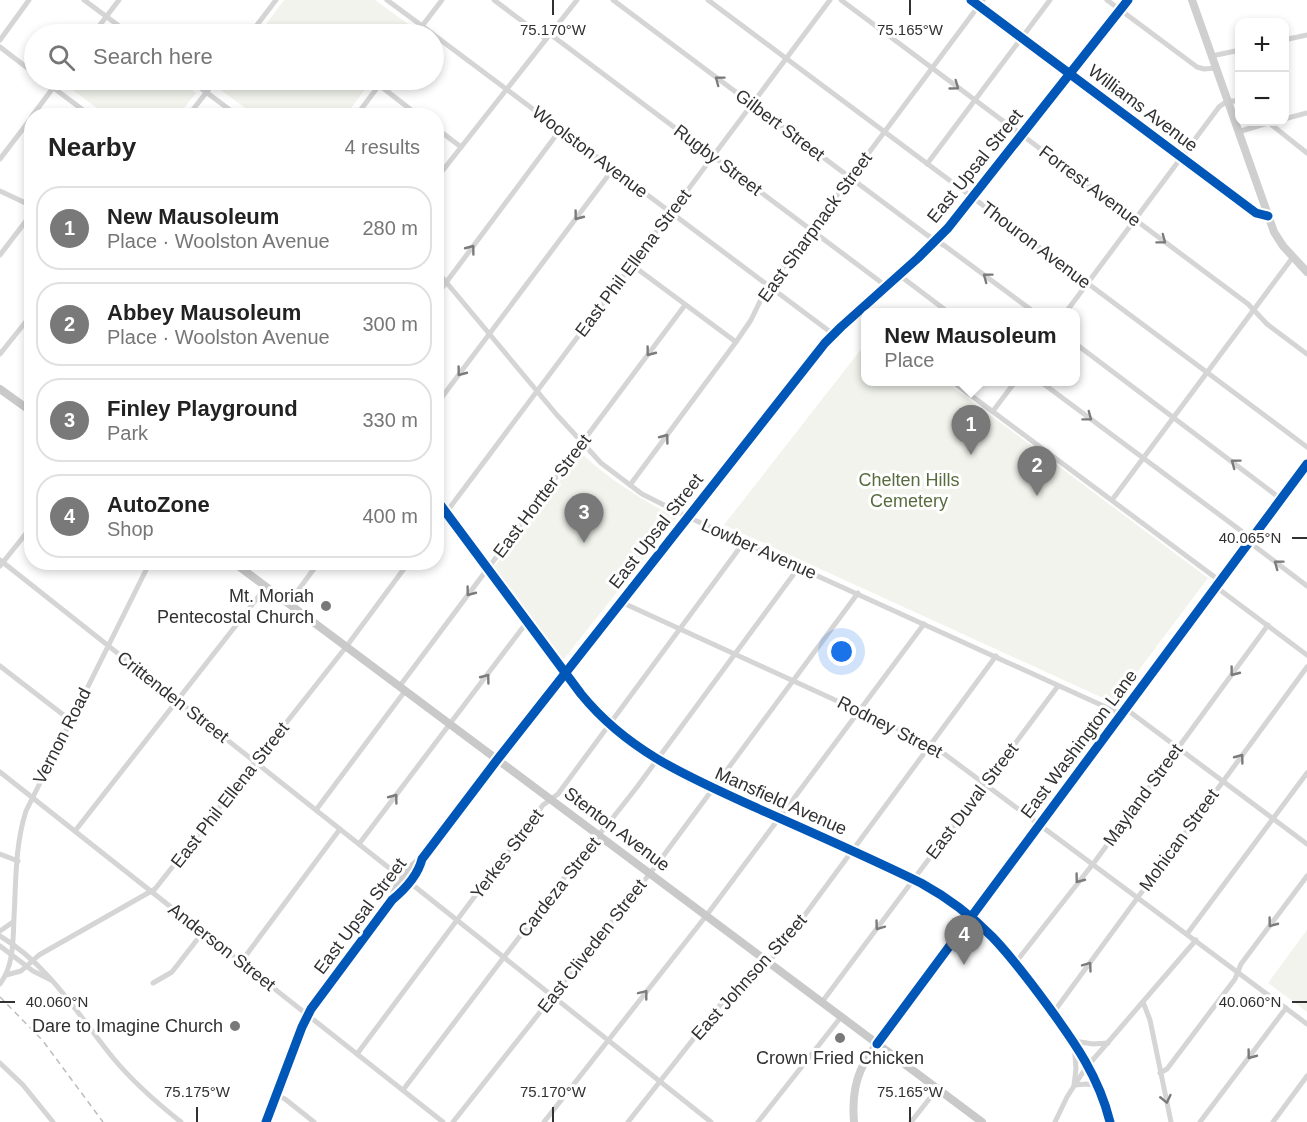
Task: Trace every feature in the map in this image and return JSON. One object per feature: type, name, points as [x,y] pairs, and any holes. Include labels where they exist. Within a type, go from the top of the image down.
[{"type":"main road","points":[[0,388],[24,406]]},
{"type":"main road","name":"Stenton Avenue","points":[[245,570],[982,1122]]},
{"type":"street","points":[[0,40],[29,0]]},
{"type":"street","points":[[84,0],[116,24]]},
{"type":"street","points":[[101,24],[119,0]]},
{"type":"street","points":[[258,24],[276,0]]},
{"type":"street","name":"Woolston Avenue","points":[[387,0],[418,24]]},
{"type":"street","points":[[424,24],[442,0]]},
{"type":"street","name":"Rugby Street","points":[[494,0],[713,156],[886,286]]},
{"type":"street","points":[[444,169],[577,0]]},
{"type":"street","name":"Gilbert Street","points":[[613,0],[1029,308]]},
{"type":"street","name":"Thouron Avenue","points":[[708,0],[1307,447]]},
{"type":"street","name":"East Phil Ellena Street","points":[[444,516],[830,0]]},
{"type":"street","name":"Forrest Avenue","points":[[841,0],[1253,309],[1267,324],[1307,354]]},
{"type":"street","name":"Williams Avenue","points":[[971,0],[981,3],[1022,38],[1256,213],[1268,216]]},
{"type":"street","points":[[927,164],[1050,0]]},
{"type":"street","points":[[1107,0],[1197,67],[1216,68]]},
{"type":"street","name":"East Upsal Street","points":[[867,308],[886,286],[936,240],[973,198],[1128,0]]},
{"type":"street","points":[[1192,0],[1277,238],[1307,272]]},
{"type":"street","name":"East Sharpnack Street","points":[[630,485],[736,342],[769,286],[981,3]]},
{"type":"street","points":[[1289,39],[1307,35]]},
{"type":"street","name":"Woolston Avenue","points":[[444,43],[833,334]]},
{"type":"street","points":[[0,47],[24,65]]},
{"type":"street","points":[[1212,56],[1235,51]]},
{"type":"street","points":[[38,108],[52,90]]},
{"type":"street","points":[[58,90],[81,108]]},
{"type":"street","points":[[203,90],[227,108]]},
{"type":"street","points":[[362,108],[375,90]]},
{"type":"street","points":[[390,90],[410,108]]},
{"type":"street","points":[[194,108],[206,92]]},
{"type":"street","points":[[1069,308],[1219,107],[1227,101],[1235,101]]},
{"type":"street","points":[[1289,118],[1307,114]]},
{"type":"street","points":[[1239,132],[1258,126]]},
{"type":"street","points":[[1275,126],[1307,153]]},
{"type":"street","points":[[0,159],[24,127]]},
{"type":"street","points":[[444,285],[560,130]]},
{"type":"street","points":[[444,134],[461,147]]},
{"type":"street","points":[[444,394],[613,169]]},
{"type":"street","points":[[0,191],[24,202]]},
{"type":"street","points":[[0,255],[24,224]]},
{"type":"street","points":[[1112,500],[1293,257]]},
{"type":"street","points":[[632,266],[736,342]]},
{"type":"street","points":[[899,275],[943,308]]},
{"type":"street","name":"Lowber Avenue","points":[[444,278],[581,443],[601,463],[630,485],[655,501],[688,517],[1058,686],[1124,711],[1178,747],[1307,844]]},
{"type":"street","name":"East Hortter Street","points":[[316,810],[488,568],[685,306]]},
{"type":"street","name":"East Upsal Street","points":[[266,1122],[308,1014],[392,900],[400,893],[406,881],[420,867],[422,860],[497,760],[833,334],[861,315]]},
{"type":"street","points":[[0,354],[24,324]]},
{"type":"street","points":[[1080,347],[1281,498]]},
{"type":"street","points":[[960,386],[1112,500],[1307,654]]},
{"type":"street","points":[[993,411],[1011,386]]},
{"type":"street","points":[[1048,386],[1244,533],[1257,548],[1307,586]]},
{"type":"street","name":"East Washington Lane","points":[[854,1122],[853,1098],[856,1081],[862,1066],[877,1044],[1307,464]]},
{"type":"street","name":"Mansfield Avenue","points":[[444,510],[584,699],[632,744],[656,760],[714,788],[913,879],[942,895],[972,916],[1016,962],[1074,1041],[1099,1086],[1110,1122]]},
{"type":"street","points":[[1,563],[24,536]]},
{"type":"street","name":"Yerkes Street","points":[[357,1054],[543,805],[558,794],[744,542]]},
{"type":"street","name":"Crittenden Street","points":[[1,563],[711,1122]]},
{"type":"street","name":"Cardeza Street","points":[[403,1090],[593,840],[624,803],[799,567]]},
{"type":"street","name":"Vernon Road","points":[[6,975],[11,955],[21,830],[32,797],[146,570]]},
{"type":"street","points":[[288,604],[313,570]]},
{"type":"street","name":"East Phil Ellena Street","points":[[6,975],[21,971],[33,959],[152,892],[346,647],[403,570]]},
{"type":"street","points":[[75,831],[266,587]]},
{"type":"street","name":"East Cliveden Street","points":[[453,1122],[649,874],[858,594]]},
{"type":"street","name":"Rodney Street","points":[[621,603],[931,744],[1307,1024]]},
{"type":"street","points":[[359,844],[527,622]]},
{"type":"street","points":[[544,1122],[706,916],[924,624]]},
{"type":"street","name":"Mayland Street","points":[[1016,962],[1102,851],[1269,625]]},
{"type":"street","name":"East Johnson Street","points":[[628,1122],[728,995],[767,962],[792,933],[996,656]]},
{"type":"street","points":[[0,666],[70,720]]},
{"type":"street","name":"Mohican Street","points":[[1053,1013],[1307,667]]},
{"type":"street","name":"East Duval Street","points":[[822,1002],[1058,686]]},
{"type":"street","name":"Anderson Street","points":[[0,772],[444,1122]]},
{"type":"street","points":[[1187,934],[1307,772]]},
{"type":"street","points":[[241,962],[340,829]]},
{"type":"street","points":[[0,854],[18,861]]},
{"type":"street","points":[[1160,1073],[1167,1069],[1307,876]]},
{"type":"street","points":[[14,920],[0,934],[33,959],[47,973],[130,1076],[181,1122]]},
{"type":"street","points":[[153,983],[172,972],[203,932]]},
{"type":"street","points":[[1056,1122],[1074,1085],[1089,1065],[1196,940]]},
{"type":"street","points":[[0,946],[26,966],[52,981]]},
{"type":"street","points":[[0,984],[6,975]]},
{"type":"street","points":[[1143,1002],[1148,1013],[1171,1122]]},
{"type":"street","points":[[1200,1122],[1286,1008]]},
{"type":"street","points":[[758,1122],[841,1017]]},
{"type":"street","points":[[1074,1085],[1076,1066],[1074,1041],[1093,1044],[1108,1043]]},
{"type":"street","points":[[0,1063],[23,1085],[52,1122]]},
{"type":"street","points":[[1273,1122],[1307,1076]]},
{"type":"street","points":[[1074,1085],[1099,1086]]},
{"type":"street","points":[[911,1122],[937,1089]]},
{"type":"street","points":[[276,1095],[314,1122]]},
{"type":"green space","points":[[284,0],[375,0],[408,24],[266,24]]},
{"type":"green space","points":[[73,90],[192,90],[196,93],[184,108],[97,108]]},
{"type":"green space","points":[[221,90],[364,90],[351,108],[245,108]]},
{"type":"green space","name":"Chelten Hills Cemetery","points":[[861,349],[861,386],[951,386],[1208,578],[1114,703],[724,525]]},
{"type":"green space","points":[[581,453],[626,488],[676,518],[563,660],[493,568]]},
{"type":"green space","points":[[1307,930],[1307,1012],[1268,983]]},
{"type":"railway","points":[[0,997],[43,1041],[103,1122]]},
{"type":"cycle path","points":[[971,0],[1256,213],[1268,216]]},
{"type":"cycle path","points":[[862,308],[948,228],[1128,0]]},
{"type":"cycle path","points":[[266,1122],[311,1009],[392,900],[410,882],[422,859],[497,760],[825,343],[861,309]]},
{"type":"cycle path","points":[[877,1044],[1307,464]]},
{"type":"cycle path","points":[[444,510],[581,694],[600,715],[640,748],[685,775],[921,883],[977,922],[1020,969],[1068,1033],[1093,1075],[1110,1122]]},
{"type":"place","name":"New Mausoleum","points":[[971,455]]},
{"type":"place","name":"Abbey Mausoleum","points":[[1037,496]]},
{"type":"place","name":"Finley Playground","points":[[584,543]]},
{"type":"place","name":"Mt. Moriah Pentecostal Church","points":[[326,606]]},
{"type":"place","name":"AutoZone","points":[[964,965]]},
{"type":"place","name":"Dare to Imagine Church","points":[[235,1026]]},
{"type":"place","name":"Crown Fried Chicken","points":[[840,1038]]}]
